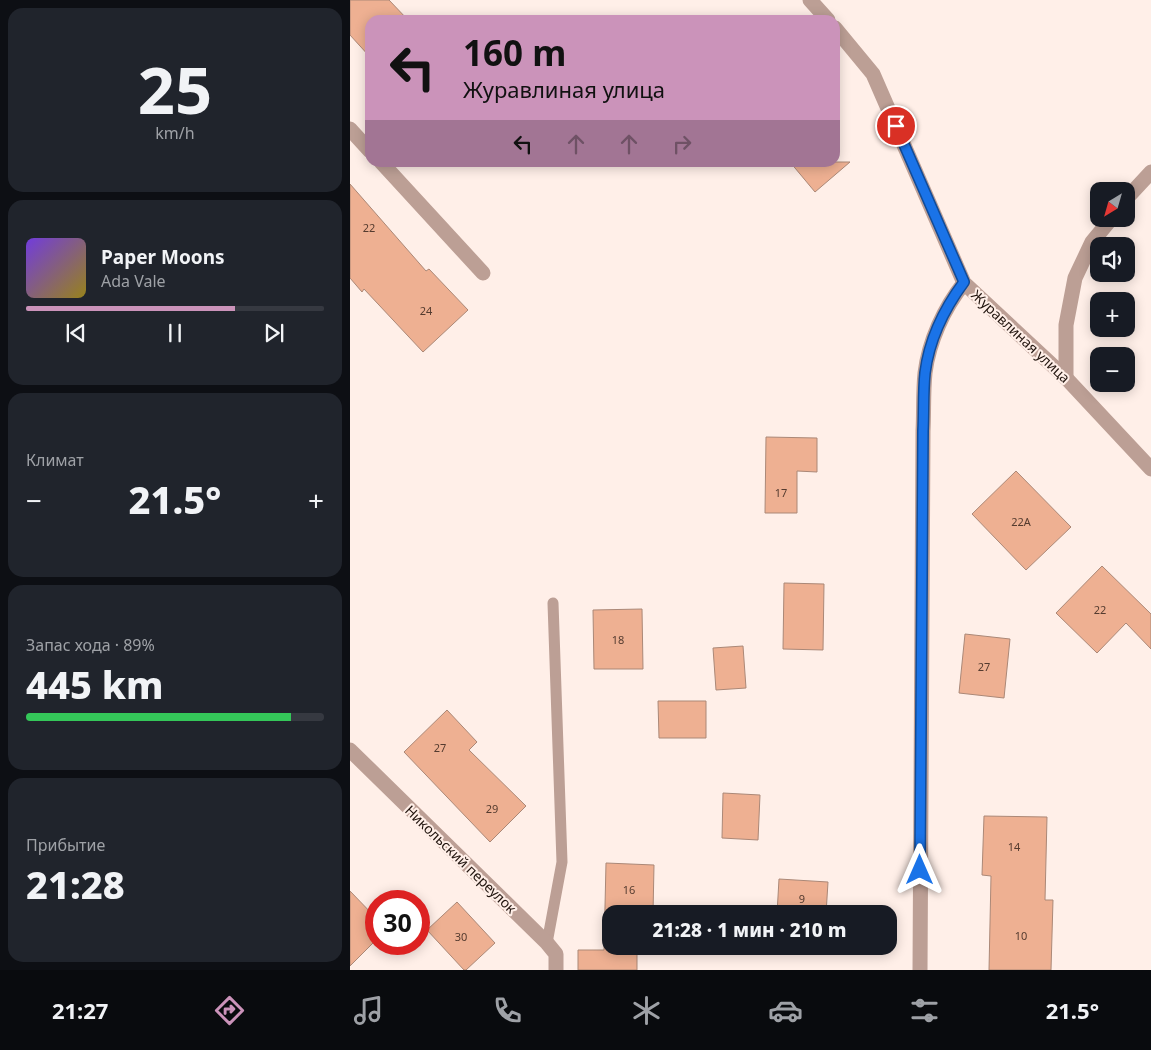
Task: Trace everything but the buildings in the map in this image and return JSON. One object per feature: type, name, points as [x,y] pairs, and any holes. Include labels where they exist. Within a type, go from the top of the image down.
[{"type":"street","points":[[810,0],[824,15]]},
{"type":"street","name":"Журавлиная улица","points":[[840,34],[873,74],[964,282],[1066,378],[1151,469]]},
{"type":"street","points":[[350,129],[365,146]]},
{"type":"street","points":[[386,167],[483,273]]},
{"type":"street","points":[[1135,189],[1151,172]]},
{"type":"street","points":[[1066,378],[1066,325],[1076,278],[1092,242],[1103,228]]},
{"type":"street","points":[[920,970],[923,431],[925,372],[934,335],[950,301],[964,282]]},
{"type":"street","name":"Никольский переулок","points":[[351,754],[547,943],[556,954],[556,970]]},
{"type":"lane","points":[[547,943],[562,862],[553,603]]},
{"type":"route","points":[[896,126],[964,282],[950,301],[934,335],[925,372],[920,870]]}]
